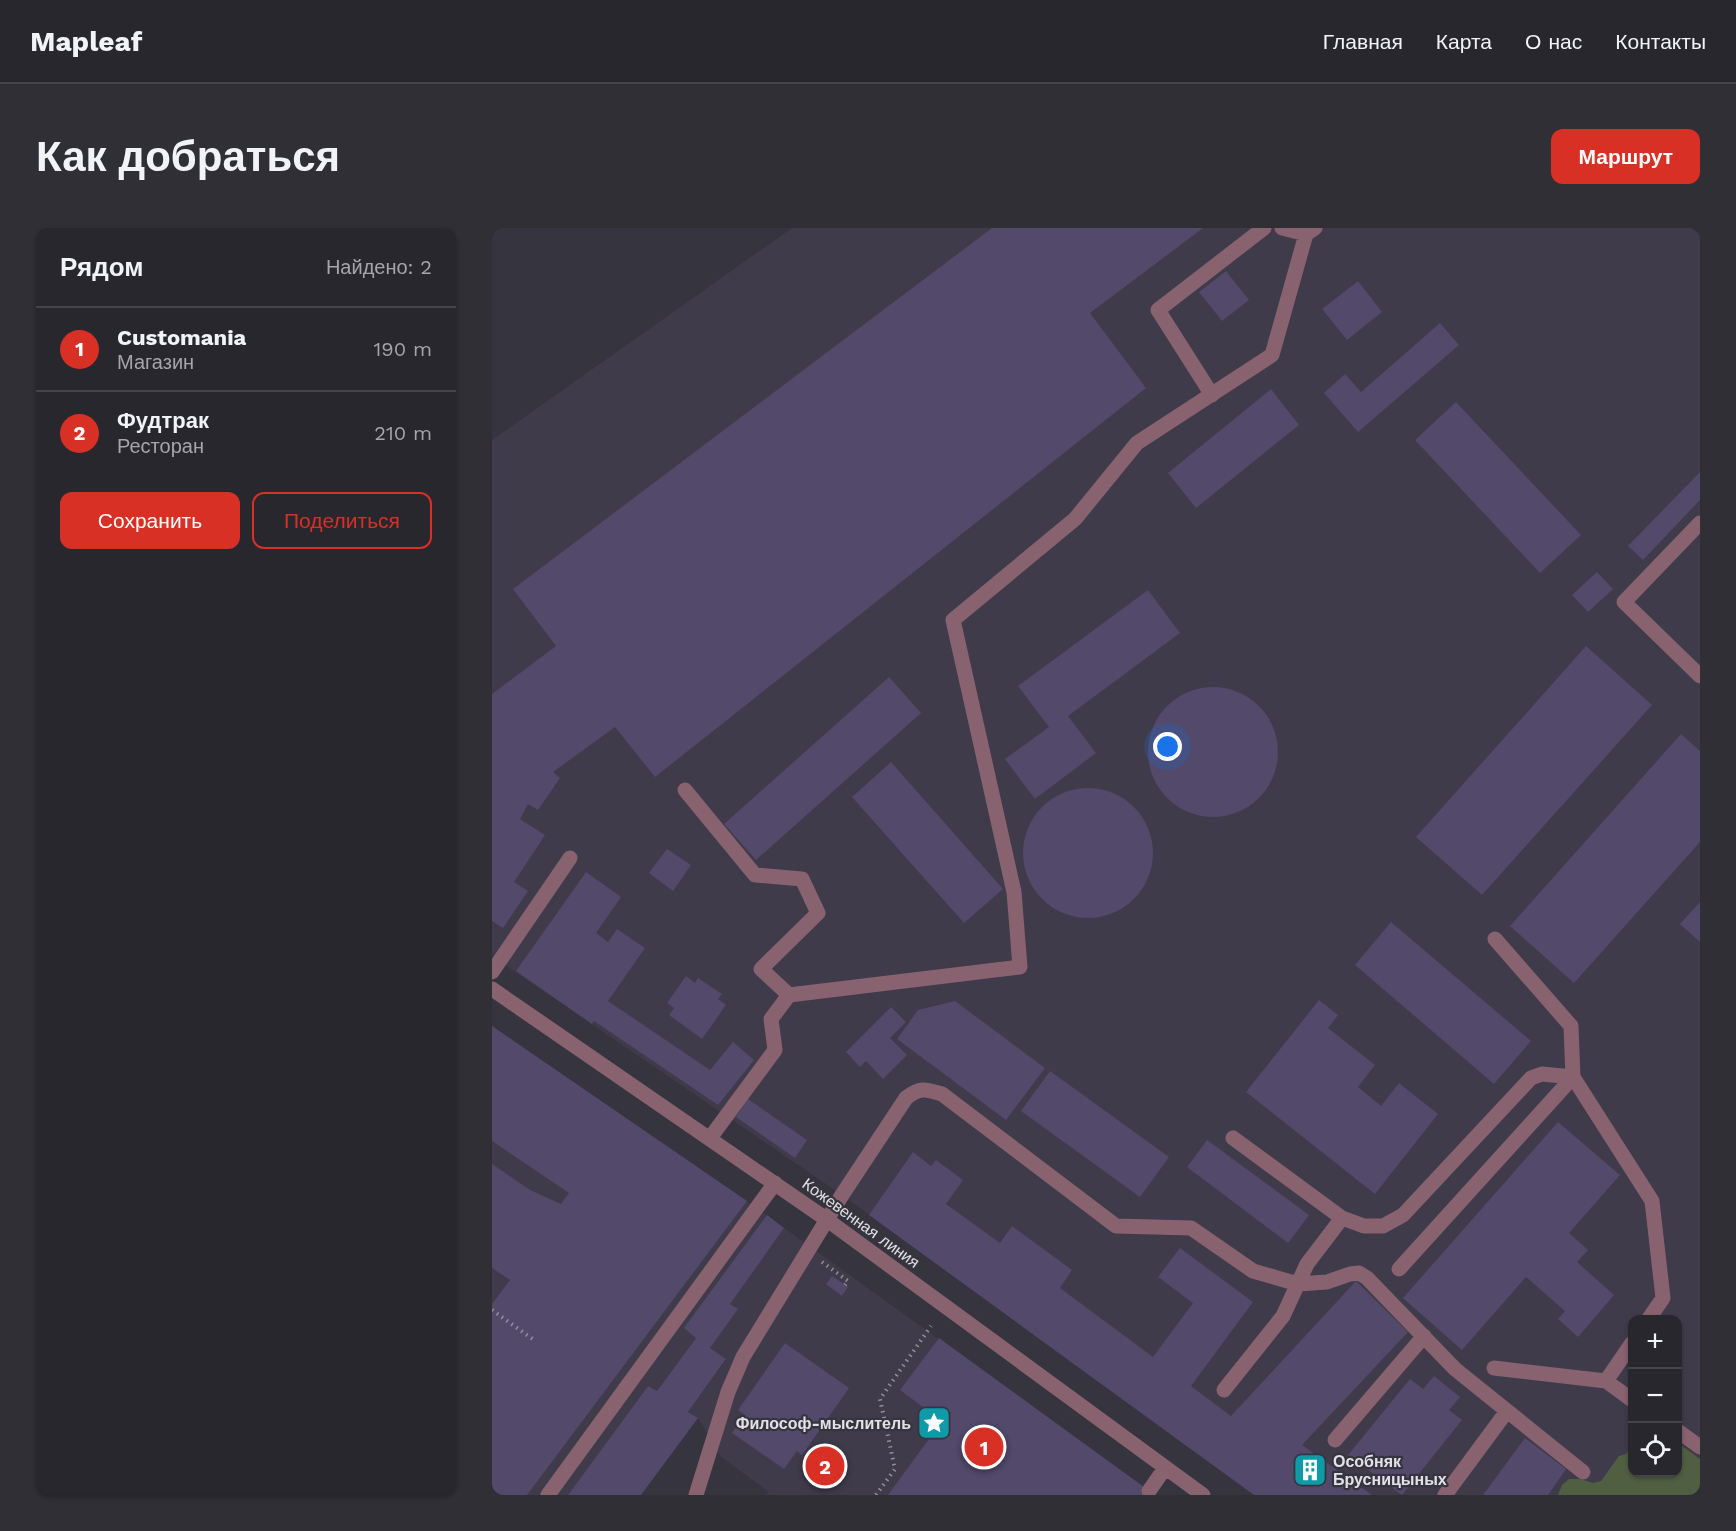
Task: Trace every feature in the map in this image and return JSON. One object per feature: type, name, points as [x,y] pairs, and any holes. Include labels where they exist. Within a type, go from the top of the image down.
[{"type":"street","points":[[1212,394],[1158,310],[1264,228]]},
{"type":"street","points":[[710,1138],[775,1050],[771,1018],[789,995],[1020,967],[1014,892],[953,620],[1075,519],[1137,443],[1272,355],[1310,231],[1282,228]]},
{"type":"street","points":[[1700,523],[1623,602],[1700,676]]},
{"type":"street","points":[[686,790],[755,875],[802,879],[818,913],[760,969],[789,995]]},
{"type":"street","points":[[492,972],[497,952],[570,858]]},
{"type":"street","points":[[1495,939],[1571,1026],[1573,1077],[1652,1201],[1663,1298],[1651,1315]]},
{"type":"street","name":"Кожевенная линия","points":[[492,989],[826,1219],[1203,1495]]},
{"type":"street","points":[[1233,1138],[1342,1218],[1364,1226],[1383,1226],[1403,1215],[1531,1078],[1542,1074],[1573,1077]]},
{"type":"street","points":[[1399,1269],[1573,1077]]},
{"type":"street","points":[[696,1495],[728,1392],[743,1357],[826,1219],[906,1098],[915,1090],[942,1094],[1116,1226],[1191,1228],[1253,1271],[1298,1284],[1327,1282],[1359,1273],[1367,1278],[1455,1369],[1582,1472]]},
{"type":"street","points":[[548,1495],[775,1183]]},
{"type":"street","points":[[1224,1390],[1283,1316],[1307,1264],[1342,1218]]},
{"type":"street","points":[[1335,1440],[1424,1336]]},
{"type":"street","points":[[1606,1382],[1628,1348]]},
{"type":"street","points":[[1494,1368],[1606,1382],[1628,1397]]},
{"type":"street","points":[[1445,1495],[1507,1412]]},
{"type":"street","points":[[1682,1434],[1700,1447]]},
{"type":"street","points":[[1149,1491],[1165,1468]]},
{"type":"path","points":[[807,1251],[848,1281],[845,1285]]},
{"type":"path","points":[[492,1310],[534,1340]]},
{"type":"path","points":[[876,1495],[895,1469],[880,1399],[931,1326]]},
{"type":"shaded area","points":[[792,228],[1700,228],[1700,1495],[1254,1495],[842,1195],[492,956],[492,440]]},
{"type":"shaded area","points":[[492,1026],[758,1209],[1155,1495],[766,1495],[769,1492],[721,1457],[698,1418],[688,1412],[726,1360],[696,1338],[657,1391],[648,1386],[568,1495],[492,1495]]},
{"type":"green space","points":[[1682,1446],[1700,1459],[1700,1495],[1558,1495],[1562,1485],[1569,1479],[1580,1479],[1593,1483],[1601,1481],[1619,1456],[1628,1451],[1628,1477],[1682,1477]]},
{"type":"building","points":[[992,228],[1203,228],[1090,313],[1146,388],[655,777],[615,727],[553,772],[560,778],[538,810],[528,804],[520,819],[545,835],[514,882],[528,891],[503,928],[492,921],[492,694],[556,646],[513,589]]},
{"type":"building","points":[[1226,271],[1249,300],[1222,321],[1199,292]]},
{"type":"building","points":[[1358,281],[1382,312],[1347,340],[1322,309]]},
{"type":"building","points":[[1440,323],[1459,345],[1358,432],[1324,393],[1345,374],[1361,392]]},
{"type":"building","points":[[1271,389],[1299,425],[1196,508],[1168,473]]},
{"type":"building","points":[[1456,402],[1581,535],[1540,573],[1415,440]]},
{"type":"building","points":[[1700,472],[1700,500],[1643,560],[1628,546]]},
{"type":"building","points":[[1597,572],[1613,589],[1588,612],[1572,595]]},
{"type":"building","points":[[1148,590],[1180,633],[1068,716],[1096,753],[1035,799],[1005,759],[1049,727],[1018,686]]},
{"type":"building","points":[[1586,646],[1652,705],[1482,895],[1416,837]]},
{"type":"building","points":[[889,677],[921,713],[756,860],[724,824]]},
{"type":"building","points":[[1213,687],[1238,692],[1259,706],[1273,727],[1278,752],[1273,777],[1259,798],[1238,812],[1213,817],[1188,812],[1167,798],[1153,777],[1148,752],[1153,727],[1167,706],[1188,692]]},
{"type":"building","points":[[1681,734],[1700,751],[1700,842],[1574,983],[1510,926]]},
{"type":"building","points":[[891,762],[1003,889],[964,923],[852,797]]},
{"type":"building","points":[[1088,788],[1113,793],[1134,807],[1148,828],[1153,853],[1148,878],[1134,899],[1113,913],[1088,918],[1063,913],[1042,899],[1028,878],[1023,853],[1028,828],[1042,807],[1063,793]]},
{"type":"building","points":[[667,849],[691,865],[673,891],[649,873]]},
{"type":"building","points":[[586,872],[621,897],[596,933],[608,942],[617,929],[645,948],[608,1001],[710,1070],[733,1042],[754,1060],[718,1105],[594,1021],[592,1024],[516,971]]},
{"type":"building","points":[[1700,902],[1700,942],[1680,924]]},
{"type":"building","points":[[1391,922],[1531,1041],[1494,1084],[1355,965]]},
{"type":"building","points":[[686,976],[695,983],[698,978],[722,994],[718,999],[726,1005],[702,1039],[669,1015],[674,1008],[667,1003]]},
{"type":"building","points":[[1319,1000],[1338,1015],[1328,1028],[1375,1065],[1358,1087],[1381,1106],[1399,1083],[1438,1114],[1375,1194],[1246,1092]]},
{"type":"building","points":[[955,1001],[1045,1068],[1006,1120],[897,1039],[918,1010]]},
{"type":"building","points":[[891,1007],[906,1022],[890,1038],[907,1055],[883,1079],[866,1061],[860,1067],[846,1052]]},
{"type":"building","points":[[492,1026],[747,1201],[527,1495],[492,1495],[492,1304],[510,1280],[492,1268],[492,1164],[530,1190],[561,1204],[569,1193],[492,1141]]},
{"type":"building","points":[[1050,1071],[1169,1157],[1140,1197],[1021,1111]]},
{"type":"building","points":[[748,1099],[807,1140],[795,1158],[736,1117]]},
{"type":"building","points":[[1558,1122],[1620,1175],[1569,1233],[1588,1250],[1577,1262],[1614,1295],[1578,1337],[1558,1319],[1565,1311],[1526,1277],[1462,1350],[1403,1298]]},
{"type":"building","points":[[1207,1140],[1309,1215],[1288,1243],[1187,1167]]},
{"type":"building","points":[[913,1152],[931,1166],[936,1160],[963,1180],[946,1204],[1000,1243],[1012,1226],[1072,1270],[1060,1288],[1153,1357],[1193,1303],[1158,1277],[1180,1248],[1253,1302],[1191,1386],[1231,1416],[1356,1281],[1408,1332],[1302,1445],[1372,1495],[1254,1495],[869,1215]]},
{"type":"building","points":[[767,1215],[784,1228],[730,1304],[738,1309],[710,1348],[726,1359],[688,1412],[698,1418],[641,1495],[568,1495],[648,1386],[657,1391],[696,1338],[684,1328]]},
{"type":"building","points":[[832,1276],[848,1287],[842,1296],[826,1284]]},
{"type":"building","points":[[939,1338],[1155,1495],[888,1495],[934,1432],[924,1424],[931,1413],[900,1390]]},
{"type":"building","points":[[785,1343],[849,1388],[802,1455],[797,1451],[784,1469],[732,1433],[745,1415],[738,1410]]},
{"type":"building","points":[[1434,1376],[1460,1397],[1449,1410],[1462,1420],[1402,1495],[1348,1455],[1410,1379],[1423,1389]]},
{"type":"building","name":"Особняк Брусницыных","points":[[1525,1438],[1566,1469],[1548,1495],[1483,1495]]},
{"type":"place","name":"Философ-мыслитель","points":[[934,1423]]},
{"type":"place","name":"Customania","points":[[984,1447]]},
{"type":"place","name":"Фудтрак","points":[[825,1466]]},
{"type":"place","name":"Особняк Брусницыных","points":[[1310,1470]]}]
